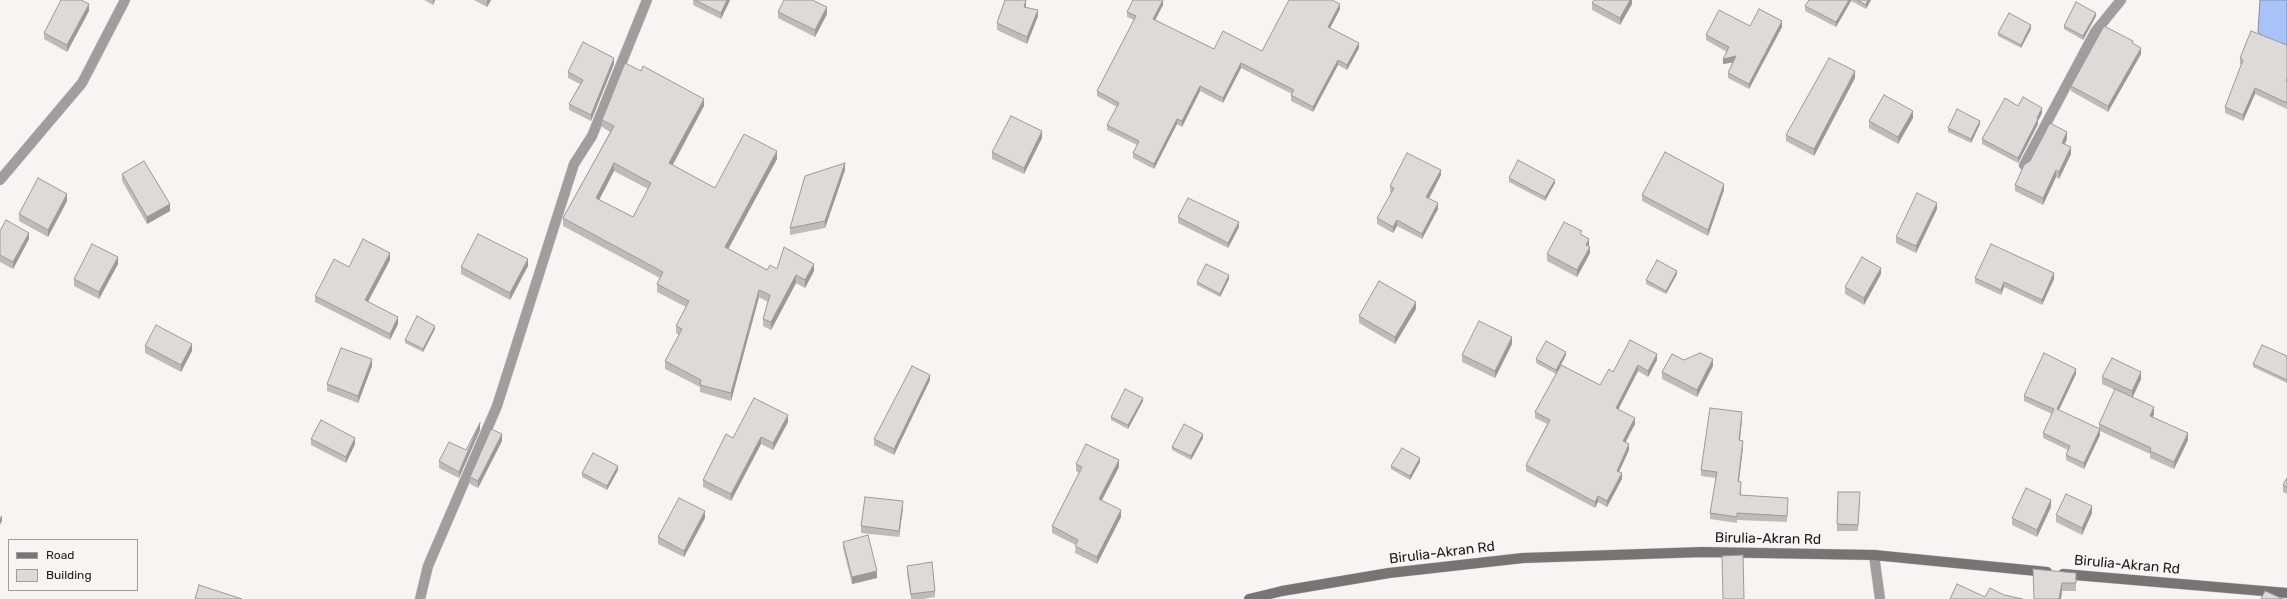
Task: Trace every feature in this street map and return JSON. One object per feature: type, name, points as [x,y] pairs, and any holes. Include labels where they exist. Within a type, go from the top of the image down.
[{"type":"street","points":[[0,180],[82,83],[125,0]]},
{"type":"street","points":[[420,599],[428,566],[497,406],[574,164],[592,136],[647,0]]},
{"type":"street","points":[[2024,165],[2095,32],[2121,0]]},
{"type":"street","name":"Birulia-Akran Rd","points":[[1249,599],[1282,590],[1389,574],[1523,558],[1703,552],[1874,555],[2287,593]]},
{"type":"street","points":[[1874,555],[1880,599]]},
{"type":"water","points":[[2260,0],[2287,0],[2287,45],[2265,38],[2258,32]]},
{"type":"building","points":[[61,0],[81,0],[89,4],[67,45],[44,33]]},
{"type":"building","points":[[695,0],[727,0],[721,13]]},
{"type":"building","points":[[784,0],[812,0],[827,7],[815,30],[778,12]]},
{"type":"building","points":[[1005,0],[1026,0],[1024,7],[1038,10],[1027,37],[997,23]]},
{"type":"building","points":[[1133,0],[1163,0],[1153,19],[1214,49],[1223,31],[1262,51],[1289,0],[1332,0],[1340,4],[1328,27],[1359,43],[1347,65],[1338,60],[1313,107],[1291,95],[1294,90],[1241,63],[1223,98],[1200,86],[1182,121],[1177,119],[1154,164],[1133,153],[1139,141],[1107,125],[1119,103],[1097,91],[1136,16],[1127,12]]},
{"type":"building","points":[[1594,0],[1630,0],[1620,18],[1592,3]]},
{"type":"building","points":[[1809,0],[1849,0],[1836,22],[1805,6]]},
{"type":"building","points":[[1857,0],[1868,0],[1866,5]]},
{"type":"building","points":[[2076,2],[2096,13],[2083,36],[2064,26]]},
{"type":"building","points":[[1759,9],[1782,21],[1749,84],[1728,73],[1736,56],[1723,59],[1729,47],[1706,35],[1719,10],[1750,26]]},
{"type":"building","points":[[2009,13],[2031,25],[2021,45],[1998,33]]},
{"type":"building","points":[[2104,26],[2133,41],[2132,43],[2141,48],[2108,106],[2071,86]]},
{"type":"building","points":[[2251,31],[2287,45],[2287,103],[2255,88],[2243,115],[2225,107],[2243,60],[2240,58]]},
{"type":"building","points":[[583,42],[614,58],[591,115],[569,104],[583,80],[568,72]]},
{"type":"building","points":[[1829,58],[1855,71],[1814,149],[1786,135]]},
{"type":"building","points":[[625,63],[641,71],[643,66],[704,99],[669,163],[715,188],[744,134],[777,151],[725,247],[767,270],[770,265],[777,269],[784,247],[814,264],[805,280],[796,275],[771,322],[763,319],[770,295],[759,290],[731,393],[700,385],[701,380],[665,361],[682,329],[676,326],[689,301],[657,284],[663,272],[563,218],[614,126],[602,120]],"holes":[[[614,163],[651,183],[633,217],[596,198]]]},
{"type":"building","points":[[1884,95],[1913,111],[1898,137],[1869,121]]},
{"type":"building","points":[[2023,97],[2042,108],[2018,158],[1982,139],[2005,98],[2018,106]]},
{"type":"building","points":[[1957,109],[1980,121],[1971,139],[1948,128]]},
{"type":"building","points":[[1011,116],[1042,131],[1024,168],[992,152]]},
{"type":"building","points":[[2050,123],[2067,132],[2062,143],[2071,147],[2059,172],[2056,170],[2043,198],[2015,185],[2024,165],[2030,161]]},
{"type":"building","points":[[1665,152],[1724,184],[1708,230],[1642,195]]},
{"type":"building","points":[[1407,153],[1441,170],[1426,197],[1438,203],[1422,234],[1397,220],[1393,227],[1377,218],[1394,188],[1390,186]]},
{"type":"building","points":[[1518,160],[1555,180],[1545,197],[1509,178]]},
{"type":"building","points":[[144,161],[170,204],[147,217],[122,174]]},
{"type":"building","points":[[845,163],[825,221],[790,228],[805,176]]},
{"type":"building","points":[[38,178],[67,194],[48,230],[19,214]]},
{"type":"building","points":[[1917,193],[1937,203],[1916,246],[1896,237]]},
{"type":"building","points":[[1188,198],[1239,222],[1228,243],[1178,217]]},
{"type":"building","points":[[6,220],[29,233],[13,262],[0,255],[0,231]]},
{"type":"building","points":[[1564,222],[1582,231],[1580,234],[1589,239],[1586,245],[1590,247],[1577,270],[1547,254]]},
{"type":"building","points":[[478,234],[528,259],[510,293],[461,267]]},
{"type":"building","points":[[363,239],[390,253],[365,300],[398,317],[390,334],[315,296],[334,259],[349,267]]},
{"type":"building","points":[[92,244],[118,257],[99,292],[74,279]]},
{"type":"building","points":[[1991,244],[2054,273],[2042,300],[2004,282],[2001,290],[1975,278]]},
{"type":"building","points":[[1862,257],[1881,268],[1864,298],[1845,287]]},
{"type":"building","points":[[1657,260],[1677,271],[1666,291],[1646,280]]},
{"type":"building","points":[[1206,264],[1229,275],[1220,294],[1197,282]]},
{"type":"building","points":[[1379,281],[1416,302],[1395,337],[1359,316]]},
{"type":"building","points":[[417,316],[435,326],[423,349],[405,340]]},
{"type":"building","points":[[1479,321],[1512,337],[1495,371],[1462,355]]},
{"type":"building","points":[[156,325],[192,344],[181,365],[145,346]]},
{"type":"building","points":[[1630,340],[1657,354],[1648,371],[1638,365],[1616,408],[1635,418],[1623,441],[1629,444],[1617,471],[1622,473],[1607,501],[1598,496],[1595,502],[1526,465],[1550,420],[1535,412],[1561,365],[1600,385],[1609,369],[1613,372]]},
{"type":"building","points":[[1546,341],[1566,352],[1556,370],[1536,359]]},
{"type":"building","points":[[2262,345],[2287,356],[2287,380],[2253,364]]},
{"type":"building","points":[[341,348],[372,359],[358,396],[327,384]]},
{"type":"building","points":[[1700,353],[1713,359],[1697,390],[1662,372],[1672,354],[1684,360]]},
{"type":"building","points":[[2044,353],[2076,369],[2057,409],[2100,429],[2084,463],[2066,455],[2070,446],[2043,433],[2054,409],[2024,396]]},
{"type":"building","points":[[2112,358],[2141,372],[2132,391],[2102,377]]},
{"type":"building","points":[[912,366],[930,375],[894,449],[874,439]]},
{"type":"building","points":[[1125,389],[1143,398],[1128,425],[1111,417]]},
{"type":"building","points":[[2115,389],[2154,407],[2150,416],[2188,433],[2174,462],[2150,451],[2151,448],[2099,424]]},
{"type":"building","points":[[754,398],[788,415],[773,443],[761,437],[731,494],[703,480],[726,434],[733,438]]},
{"type":"building","points":[[1710,408],[1742,412],[1739,440],[1743,441],[1738,481],[1741,482],[1740,495],[1788,498],[1787,516],[1737,513],[1737,517],[1710,513],[1717,472],[1701,470]]},
{"type":"building","points":[[321,420],[355,438],[346,457],[311,439]]},
{"type":"building","points":[[480,423],[459,472],[439,461],[449,442],[466,450]]},
{"type":"building","points":[[1184,424],[1203,434],[1191,456],[1172,447]]},
{"type":"building","points":[[491,429],[502,434],[478,481],[470,477]]},
{"type":"building","points":[[1086,444],[1119,460],[1099,499],[1121,510],[1097,557],[1075,546],[1078,540],[1052,526],[1082,467],[1076,464]]},
{"type":"building","points":[[1402,448],[1420,458],[1410,476],[1391,466]]},
{"type":"building","points":[[593,453],[618,466],[607,486],[582,473]]},
{"type":"building","points":[[2287,478],[2287,487],[2283,485]]},
{"type":"building","points":[[2026,488],[2051,500],[2037,530],[2012,518]]},
{"type":"building","points":[[1838,492],[1860,492],[1858,525],[1837,524]]},
{"type":"building","points":[[2066,494],[2092,506],[2082,528],[2056,515]]},
{"type":"building","points":[[865,497],[903,501],[899,531],[861,526]]},
{"type":"building","points":[[679,498],[705,511],[684,551],[658,537]]},
{"type":"building","points":[[868,535],[877,571],[852,577],[843,542]]},
{"type":"building","points":[[1743,555],[1744,599],[1723,599],[1722,556]]},
{"type":"building","points":[[932,562],[935,591],[911,594],[907,566]]},
{"type":"building","points":[[2033,569],[2076,573],[2076,583],[2062,583],[2059,599],[2034,599]]},
{"type":"building","points":[[1957,584],[1985,597],[1990,588],[2004,595],[2023,599],[1950,599]]},
{"type":"building","points":[[199,585],[242,599],[195,599]]},
{"type":"building","points":[[2265,591],[2283,599],[2261,599]]}]
